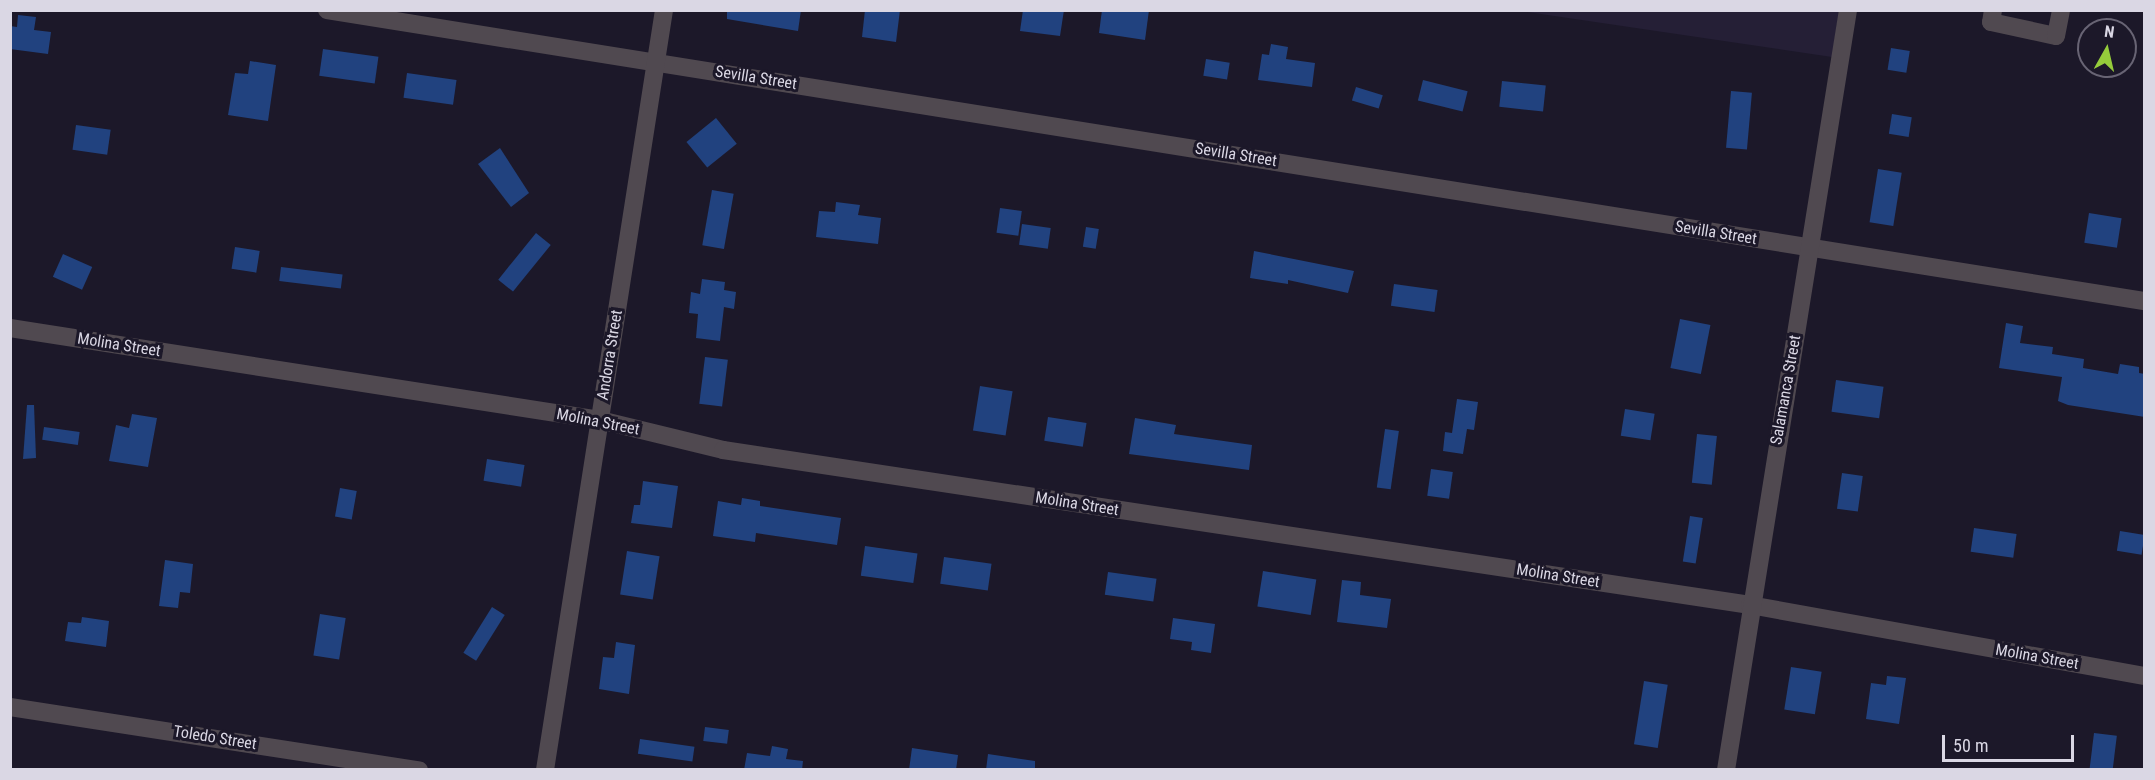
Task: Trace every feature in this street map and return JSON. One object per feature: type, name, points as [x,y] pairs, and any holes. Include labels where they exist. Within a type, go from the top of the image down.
[{"type":"street","name":"Sevilla Street","points":[[327,10],[2145,302]]},
{"type":"street","name":"Andorra Street","points":[[545,770],[664,10]]},
{"type":"street","name":"Salamanca Street","points":[[1726,770],[1750,605],[1848,10]]},
{"type":"street","points":[[1993,10],[1991,22],[2056,36],[2061,10]]},
{"type":"street","name":"Molina Street","points":[[10,328],[600,420],[723,450],[1750,605],[2145,676]]},
{"type":"street","name":"Toledo Street","points":[[10,707],[419,770]]},
{"type":"shaded area","points":[[1521,11],[1839,11],[1832,57]]},
{"type":"building","points":[[727,10],[801,10],[798,31],[727,19]]},
{"type":"building","points":[[865,10],[900,10],[896,42],[862,37]]},
{"type":"building","points":[[1023,10],[1064,10],[1060,36],[1020,31]]},
{"type":"building","points":[[1102,10],[1149,10],[1145,40],[1099,33]]},
{"type":"building","points":[[18,15],[36,17],[34,30],[51,32],[48,54],[10,49],[10,26],[17,27]]},
{"type":"building","points":[[1271,44],[1288,47],[1286,59],[1315,63],[1312,87],[1258,80],[1262,54],[1269,55]]},
{"type":"building","points":[[1891,48],[1910,51],[1906,73],[1888,70]]},
{"type":"building","points":[[323,49],[378,57],[375,84],[319,76]]},
{"type":"building","points":[[1206,59],[1230,63],[1227,80],[1203,76]]},
{"type":"building","points":[[250,61],[276,65],[268,121],[228,115],[235,73],[248,74]]},
{"type":"building","points":[[407,73],[457,80],[453,105],[404,98]]},
{"type":"building","points":[[1423,80],[1468,91],[1463,112],[1418,100]]},
{"type":"building","points":[[1502,81],[1546,86],[1543,111],[1499,107]]},
{"type":"building","points":[[1356,87],[1383,95],[1379,109],[1352,100]]},
{"type":"building","points":[[1731,91],[1752,93],[1747,150],[1726,148]]},
{"type":"building","points":[[1892,114],[1912,117],[1909,137],[1889,134]]},
{"type":"building","points":[[716,118],[737,144],[707,168],[686,142]]},
{"type":"building","points":[[76,125],[111,130],[107,155],[73,150]]},
{"type":"building","points":[[500,148],[529,193],[511,207],[478,164]]},
{"type":"building","points":[[1878,169],[1902,173],[1893,226],[1870,222]]},
{"type":"building","points":[[712,190],[734,194],[724,249],[702,245]]},
{"type":"building","points":[[836,202],[860,205],[858,215],[881,218],[878,244],[816,237],[819,211],[835,212]]},
{"type":"building","points":[[1000,208],[1022,211],[1018,236],[997,233]]},
{"type":"building","points":[[2089,213],[2122,218],[2117,248],[2084,243]]},
{"type":"building","points":[[1022,224],[1051,228],[1048,249],[1019,245]]},
{"type":"building","points":[[1086,227],[1099,229],[1096,249],[1083,247]]},
{"type":"building","points":[[536,233],[551,245],[513,292],[498,280]]},
{"type":"building","points":[[235,247],[260,251],[256,273],[232,269]]},
{"type":"building","points":[[1254,251],[1354,271],[1348,293],[1288,280],[1288,284],[1250,278]]},
{"type":"building","points":[[63,254],[92,267],[82,290],[53,277]]},
{"type":"building","points":[[281,267],[343,275],[341,288],[279,281]]},
{"type":"building","points":[[702,279],[725,282],[724,290],[736,292],[734,309],[724,307],[720,341],[696,338],[698,314],[689,313],[691,292],[700,294]]},
{"type":"building","points":[[1394,284],[1438,290],[1435,312],[1391,306]]},
{"type":"building","points":[[1680,319],[1710,325],[1701,374],[1670,368]]},
{"type":"building","points":[[2006,323],[2023,326],[2020,343],[2053,347],[2052,354],[2084,359],[2083,368],[2118,374],[2120,364],[2139,367],[2139,373],[2145,374],[2145,417],[2068,405],[2058,401],[2062,377],[1999,368]]},
{"type":"building","points":[[705,357],[728,360],[722,406],[699,404]]},
{"type":"building","points":[[1836,380],[1884,387],[1879,418],[1832,412]]},
{"type":"building","points":[[980,386],[1013,391],[1006,436],[973,430]]},
{"type":"building","points":[[1457,399],[1478,402],[1474,430],[1467,429],[1463,454],[1443,451],[1445,432],[1452,433]]},
{"type":"building","points":[[27,405],[34,405],[36,458],[23,459]]},
{"type":"building","points":[[1625,409],[1655,414],[1650,440],[1621,436]]},
{"type":"building","points":[[132,414],[157,418],[148,467],[109,461],[116,425],[129,428]]},
{"type":"building","points":[[1048,417],[1087,423],[1083,447],[1044,441]]},
{"type":"building","points":[[1135,418],[1176,425],[1174,434],[1252,445],[1249,470],[1129,454]]},
{"type":"building","points":[[44,427],[80,432],[78,445],[42,440]]},
{"type":"building","points":[[1385,429],[1399,431],[1391,489],[1377,487]]},
{"type":"building","points":[[1697,434],[1717,436],[1712,485],[1692,483]]},
{"type":"building","points":[[487,459],[525,465],[521,487],[484,481]]},
{"type":"building","points":[[1431,469],[1453,472],[1449,499],[1427,496]]},
{"type":"building","points":[[1842,473],[1863,476],[1858,512],[1837,509]]},
{"type":"building","points":[[643,481],[678,486],[672,528],[631,523],[634,505],[640,505]]},
{"type":"building","points":[[340,488],[357,491],[352,520],[335,517]]},
{"type":"building","points":[[742,498],[760,501],[760,506],[841,518],[837,545],[756,533],[755,542],[713,536],[718,501],[741,505]]},
{"type":"building","points":[[1690,516],[1703,518],[1696,563],[1683,561]]},
{"type":"building","points":[[1974,528],[2017,534],[2013,558],[1971,552]]},
{"type":"building","points":[[2120,531],[2144,535],[2142,555],[2117,551]]},
{"type":"building","points":[[865,546],[917,553],[913,583],[861,576]]},
{"type":"building","points":[[627,551],[660,556],[653,600],[620,594]]},
{"type":"building","points":[[944,557],[992,564],[988,590],[940,584]]},
{"type":"building","points":[[165,560],[193,564],[190,593],[180,592],[178,608],[159,606]]},
{"type":"building","points":[[1263,571],[1316,579],[1311,615],[1257,607]]},
{"type":"building","points":[[1108,572],[1157,579],[1153,602],[1105,595]]},
{"type":"building","points":[[1342,580],[1361,582],[1360,595],[1391,599],[1387,628],[1337,622]]},
{"type":"building","points":[[492,607],[505,615],[476,661],[463,653]]},
{"type":"building","points":[[320,614],[346,618],[339,660],[313,655]]},
{"type":"building","points":[[82,617],[109,621],[106,647],[65,641],[68,622],[81,623]]},
{"type":"building","points":[[1173,618],[1215,624],[1211,653],[1191,650],[1192,642],[1170,639]]},
{"type":"building","points":[[616,642],[635,645],[629,694],[599,689],[603,657],[614,658]]},
{"type":"building","points":[[1791,667],[1822,672],[1815,714],[1784,709]]},
{"type":"building","points":[[1887,676],[1906,678],[1899,724],[1866,719],[1871,683],[1886,685]]},
{"type":"building","points":[[1644,681],[1668,685],[1658,748],[1634,744]]},
{"type":"building","points":[[705,727],[729,730],[727,744],[703,741]]},
{"type":"building","points":[[2094,733],[2117,736],[2113,770],[2089,770]]},
{"type":"building","points":[[640,739],[694,747],[692,762],[638,754]]},
{"type":"building","points":[[772,746],[788,749],[786,759],[803,761],[802,770],[744,770],[747,753],[770,756]]},
{"type":"building","points":[[912,748],[958,755],[956,770],[909,770]]},
{"type":"building","points":[[988,754],[1035,761],[1035,770],[986,770]]}]
